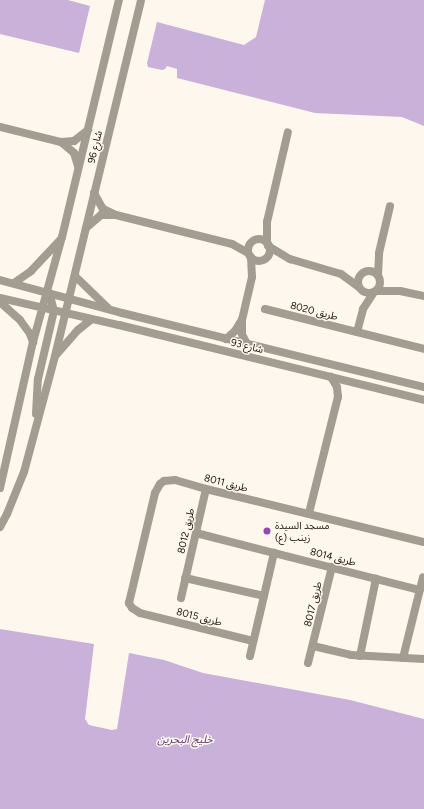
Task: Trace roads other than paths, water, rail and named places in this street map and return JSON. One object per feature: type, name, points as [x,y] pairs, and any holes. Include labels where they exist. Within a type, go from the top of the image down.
[{"type":"street","name":"شارع 96","points":[[0,488],[33,342],[62,237],[119,0]]},
{"type":"street","name":"شارع 96","points":[[0,527],[8,514],[24,472],[55,356],[76,276],[94,193],[140,1]]},
{"type":"street","points":[[0,127],[61,142],[74,141],[88,130]]},
{"type":"street","points":[[252,277],[269,253],[267,222],[288,132]]},
{"type":"street","points":[[61,142],[74,153],[78,167]]},
{"type":"street","points":[[94,193],[103,209],[116,215],[232,244],[256,260],[290,259]]},
{"type":"street","points":[[363,309],[380,285],[379,252],[390,206]]},
{"type":"street","points":[[86,228],[101,215],[116,215]]},
{"type":"street","points":[[246,344],[242,334],[242,320],[252,277],[248,249],[267,222]]},
{"type":"street","points":[[14,283],[31,271],[62,237]]},
{"type":"street","points":[[232,244],[260,240],[290,259],[341,274],[365,273],[379,276],[388,285],[400,291]]},
{"type":"street","points":[[357,332],[363,309],[359,280],[379,252]]},
{"type":"street","points":[[341,274],[368,293],[400,291],[424,296]]},
{"type":"street","points":[[76,276],[110,310]]},
{"type":"street","name":"شارع 93","points":[[0,280],[110,310],[424,387]]},
{"type":"street","points":[[37,421],[36,400],[38,380],[54,311],[47,292]]},
{"type":"street","name":"شارع 93","points":[[0,298],[91,320],[120,325],[424,400]]},
{"type":"street","points":[[0,302],[23,323],[33,342]]},
{"type":"street","name":"طريق 8020","points":[[265,309],[424,349]]},
{"type":"street","points":[[55,356],[78,330],[91,320]]},
{"type":"street","points":[[226,338],[236,331],[242,320]]},
{"type":"street","points":[[331,377],[337,387],[338,397]]},
{"type":"street","points":[[309,513],[338,397],[342,390],[352,382]]},
{"type":"street","name":"طريق 8011","points":[[140,613],[132,608],[129,600],[157,488],[164,481],[174,480],[424,542]]},
{"type":"street","name":"طريق 8012","points":[[181,598],[206,489]]},
{"type":"street","name":"طريق 8014","points":[[196,533],[420,590]]},
{"type":"street","points":[[250,656],[274,553]]},
{"type":"street","name":"طريق 8017","points":[[308,663],[332,567]]},
{"type":"street","points":[[403,658],[423,577]]},
{"type":"street","points":[[185,578],[264,596]]},
{"type":"street","points":[[360,656],[376,579]]},
{"type":"street","name":"طريق 8015","points":[[140,613],[253,641]]},
{"type":"street","points":[[312,646],[360,656],[424,659]]},
{"type":"water","points":[[0,0],[68,0],[90,6],[79,53],[0,34]]},
{"type":"water","points":[[265,0],[424,0],[424,126],[402,117],[315,113],[177,78],[177,69],[167,66],[162,70],[148,67],[147,63],[157,22],[244,45],[256,37]]},
{"type":"water","name":"خليج البحرين","points":[[0,629],[94,644],[85,719],[89,725],[112,730],[117,729],[129,653],[164,660],[203,673],[350,700],[424,719],[424,809],[0,809]]},
{"type":"place","name":"مسجد السيدة زينب (ع)","points":[[267,531]]}]
